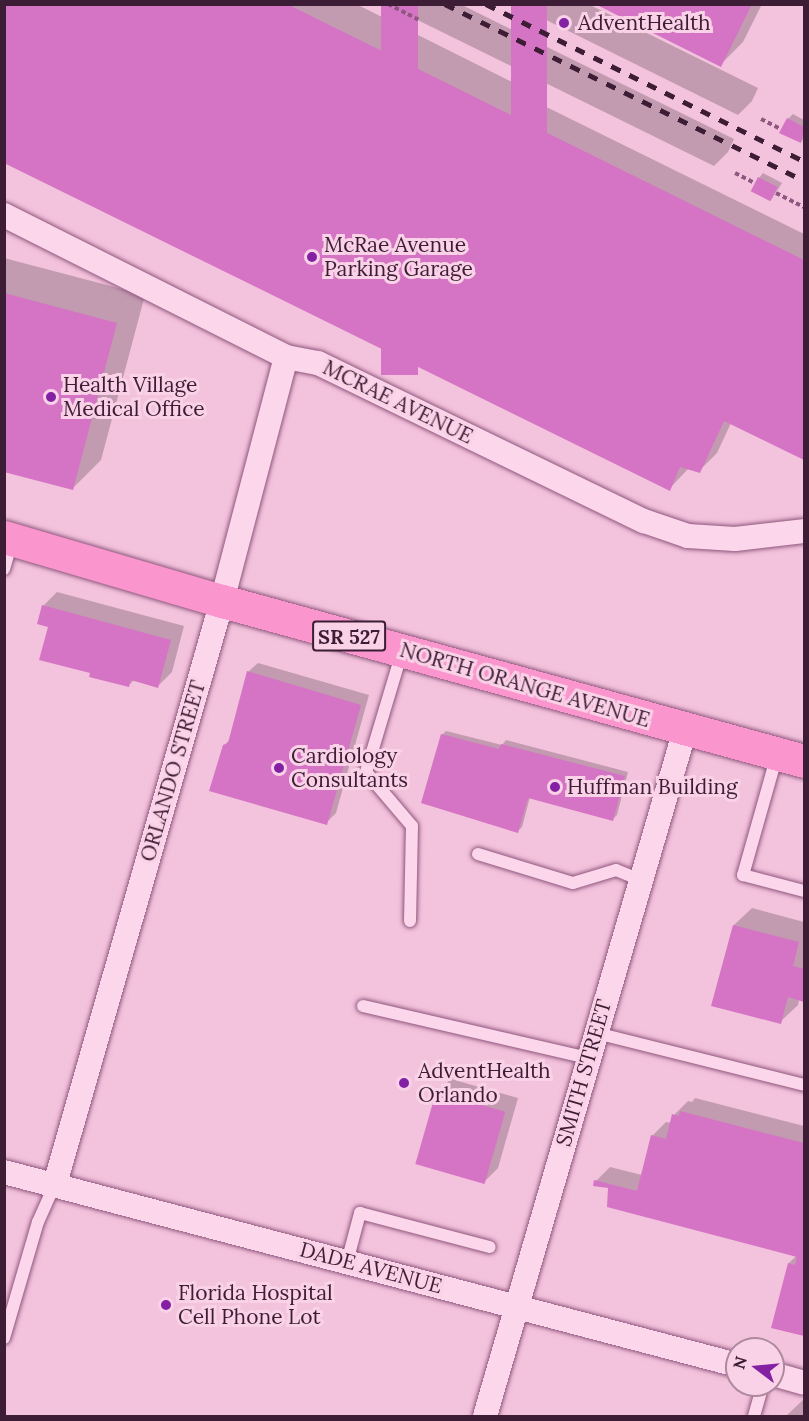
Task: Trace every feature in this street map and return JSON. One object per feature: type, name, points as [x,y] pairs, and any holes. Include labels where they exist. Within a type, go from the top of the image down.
[{"type":"main road","name":"NORTH ORANGE AVENUE","points":[[7,548],[222,601],[685,730],[791,757]]},
{"type":"street","name":"MCRAE AVENUE","points":[[4,215],[286,357],[318,363],[644,521],[688,536],[735,539],[804,531]]},
{"type":"street","name":"ORLANDO STREET","points":[[55,1184],[222,601],[286,357]]},
{"type":"street","name":"SMITH STREET","points":[[485,1416],[685,730]]},
{"type":"street","name":"DADE AVENUE","points":[[4,1172],[725,1362]]},
{"type":"street","points":[[785,1377],[804,1383]]},
{"type":"lane","points":[[402,651],[366,772],[412,826],[410,921]]},
{"type":"lane","points":[[791,757],[743,876],[804,891]]},
{"type":"lane","points":[[478,854],[573,884],[616,870],[641,880]]},
{"type":"lane","points":[[363,1006],[588,1058]]},
{"type":"lane","points":[[596,1033],[804,1085]]},
{"type":"lane","points":[[4,1338],[38,1222],[55,1184]]},
{"type":"lane","points":[[347,1262],[360,1213],[490,1247]]},
{"type":"lane","points":[[754,1416],[760,1397]]},
{"type":"path","points":[[388,4],[418,19]]},
{"type":"path","points":[[761,119],[781,129]]},
{"type":"path","points":[[735,173],[755,183]]},
{"type":"path","points":[[776,193],[804,207]]},
{"type":"building","points":[[4,4],[287,4],[804,260],[804,460],[724,421],[700,473],[680,467],[670,491],[4,163]]},
{"type":"building","points":[[381,4],[418,4],[418,375],[381,375]]},
{"type":"building","points":[[511,4],[547,4],[547,258],[511,258]]},
{"type":"building","points":[[595,4],[752,4],[721,67]]},
{"type":"building","points":[[787,118],[804,127],[801,143],[779,133]]},
{"type":"building","points":[[758,177],[778,187],[770,201],[751,191]]},
{"type":"building","name":"Health Village Medical Office","points":[[4,293],[117,323],[73,490],[4,472]]},
{"type":"building","points":[[42,605],[171,640],[158,688],[131,680],[129,687],[89,677],[90,673],[39,660],[48,627],[37,624]]},
{"type":"building","name":"Cardiology Consultants","points":[[247,671],[361,705],[327,825],[209,791],[223,745],[228,743]]},
{"type":"building","name":"Huffman Building","points":[[441,734],[499,749],[501,744],[625,776],[613,821],[528,798],[518,833],[421,803]]},
{"type":"building","points":[[733,925],[799,942],[793,966],[804,969],[804,1002],[788,997],[781,1024],[711,1006]]},
{"type":"building","points":[[436,1092],[505,1112],[485,1184],[415,1164]]},
{"type":"building","points":[[680,1111],[804,1143],[804,1336],[771,1328],[788,1263],[795,1265],[797,1257],[607,1207],[608,1188],[593,1186],[594,1180],[637,1191],[651,1135],[666,1139],[672,1114],[679,1116]]},
{"type":"railway","points":[[445,4],[804,181]]},
{"type":"railway","points":[[486,4],[804,161]]},
{"type":"place","name":"AdventHealth","points":[[564,23]]},
{"type":"place","name":"McRae Avenue Parking Garage","points":[[312,257]]},
{"type":"place","name":"Health Village Medical Office","points":[[51,397]]},
{"type":"place","name":"Cardiology Consultants","points":[[279,768]]},
{"type":"place","name":"Huffman Building","points":[[555,787]]},
{"type":"place","name":"AdventHealth Orlando","points":[[404,1083]]},
{"type":"place","name":"Florida Hospital Cell Phone Lot","points":[[166,1305]]}]
